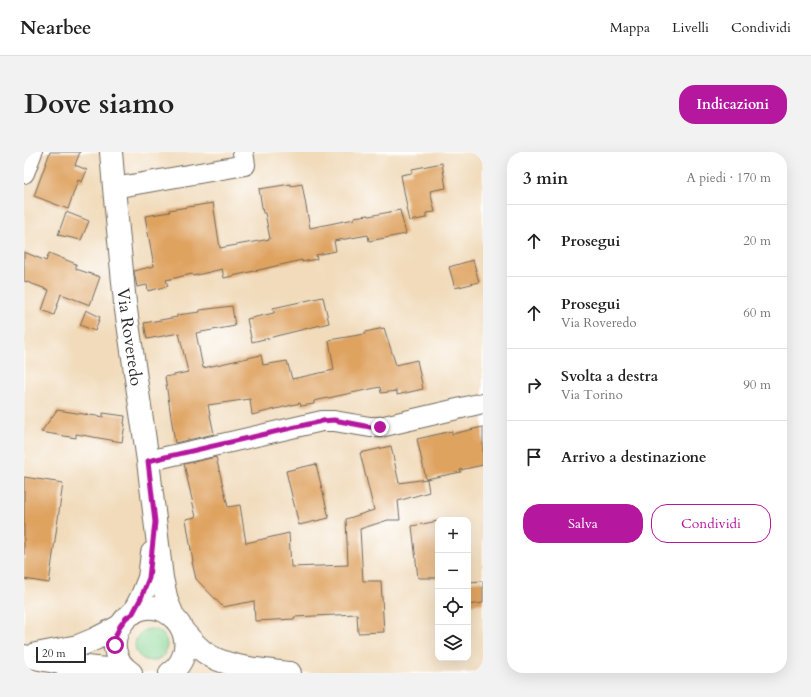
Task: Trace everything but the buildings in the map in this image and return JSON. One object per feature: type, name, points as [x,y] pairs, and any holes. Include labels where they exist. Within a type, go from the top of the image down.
[{"type":"main road","name":"Via Roveredo","points":[[111,152],[125,303],[148,461],[162,578],[167,601],[179,625]]},
{"type":"main road","name":"Via Roveredo","points":[[129,672],[121,663],[116,654],[116,635],[141,598],[149,578],[155,522]]},
{"type":"main road","points":[[24,656],[78,646],[95,639],[143,609],[154,608],[165,612],[203,652],[217,660],[237,666],[290,673]]},
{"type":"main road","points":[[175,673],[184,654],[186,643],[179,625]]},
{"type":"main road","points":[[24,656],[76,666],[129,672]]},
{"type":"street","points":[[24,173],[32,152]]},
{"type":"street","points":[[114,188],[245,165],[244,152]]},
{"type":"street","points":[[148,461],[322,421],[334,420],[370,427],[380,427],[483,403]]},
{"type":"green space","points":[[148,629],[154,629],[164,636],[167,645],[166,651],[160,658],[154,661],[148,661],[138,654],[135,648],[135,642],[142,632]]},
{"type":"route","points":[[115,645],[116,635],[120,626],[126,618],[133,613],[149,578],[155,522],[148,461],[322,421],[334,420],[370,427],[380,427]]}]
